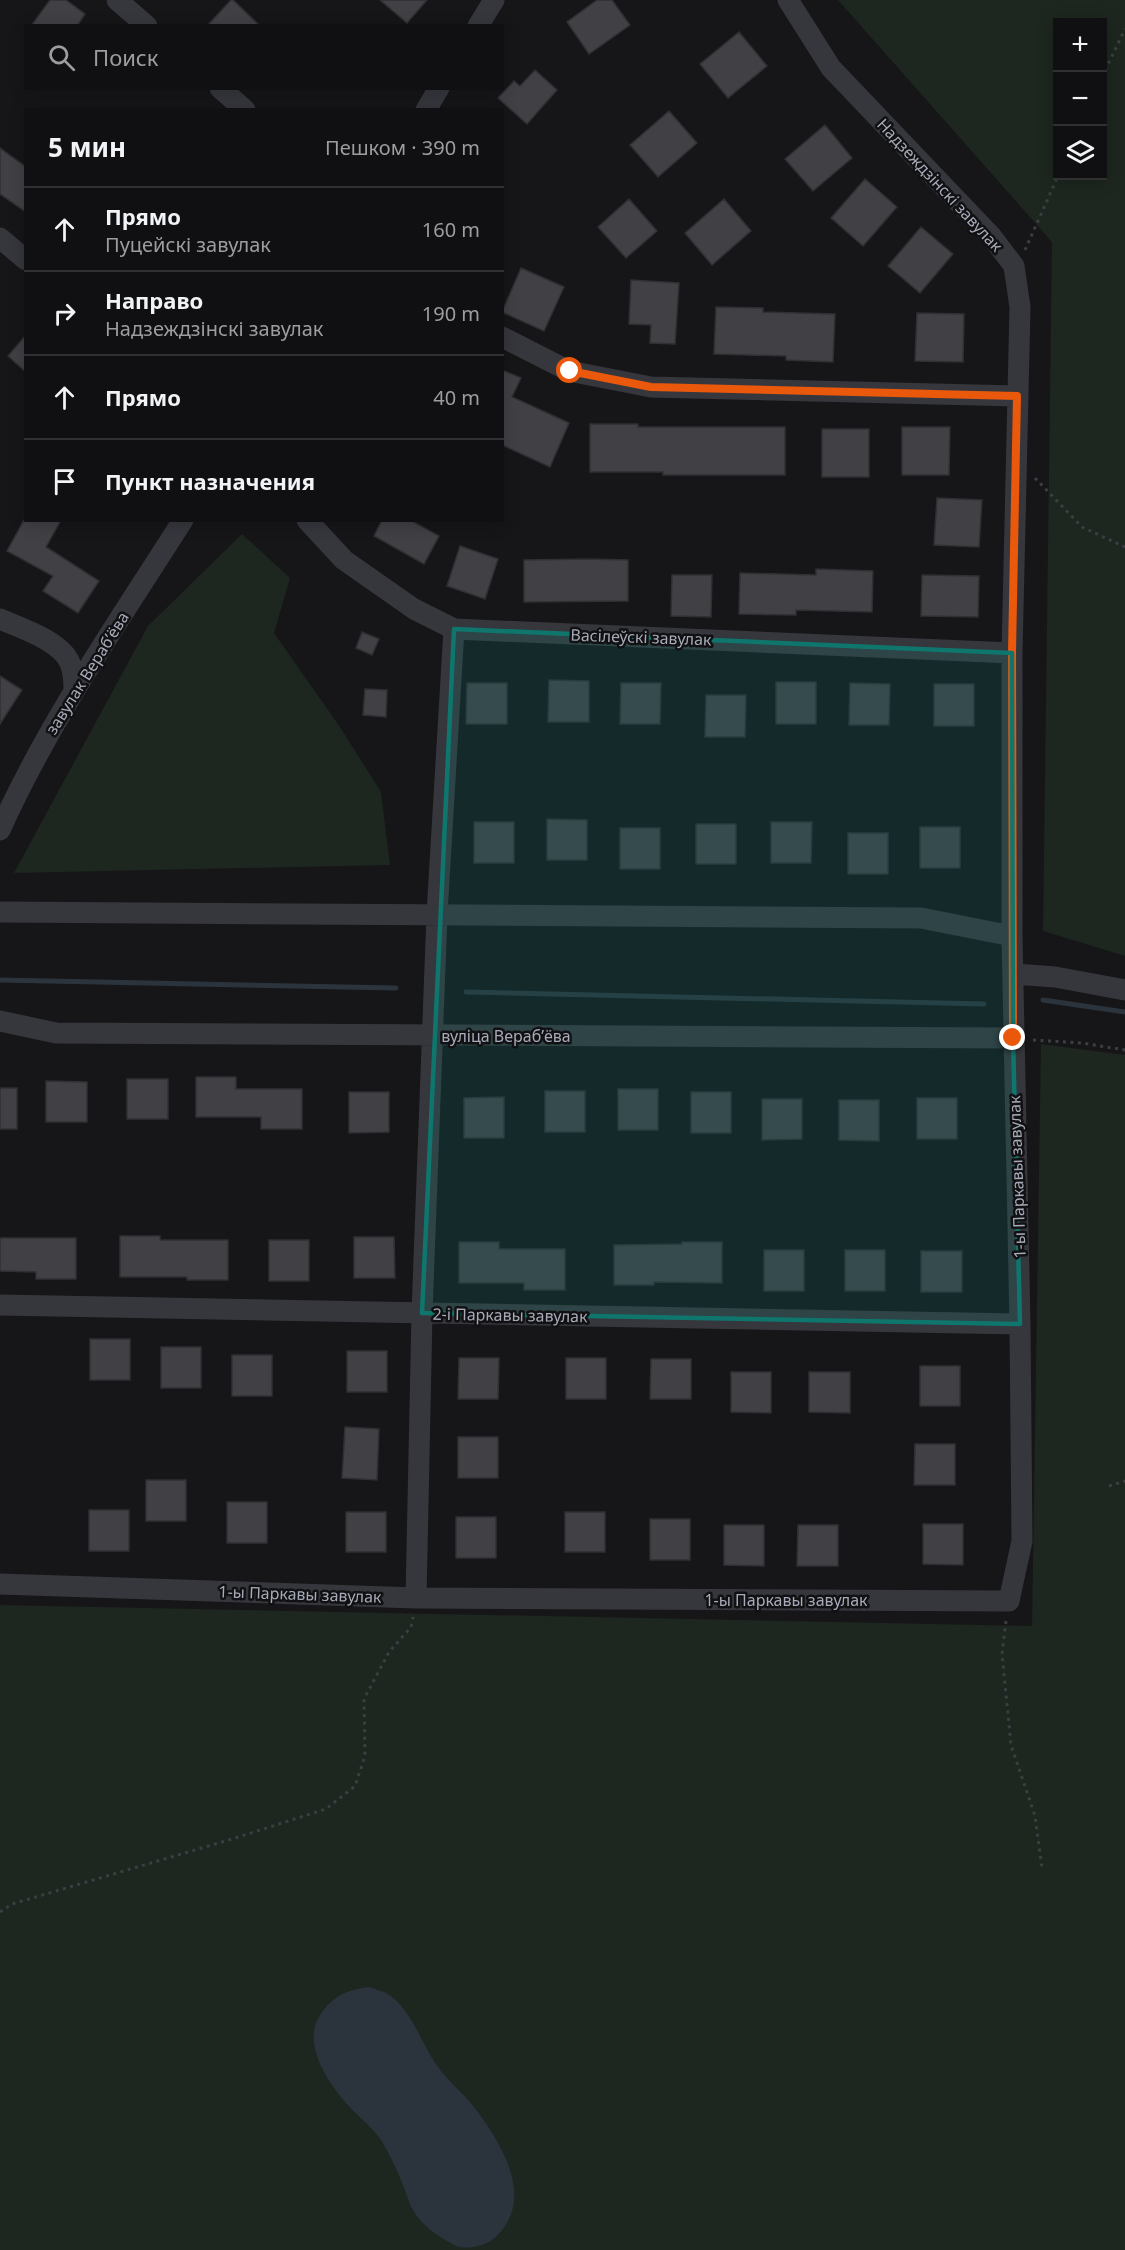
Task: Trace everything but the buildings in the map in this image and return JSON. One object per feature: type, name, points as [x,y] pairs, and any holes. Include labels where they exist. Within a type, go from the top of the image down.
[{"type":"street","points":[[117,0],[145,24]]},
{"type":"street","points":[[479,24],[494,0]]},
{"type":"street","name":"Надзеждзінскі завулак","points":[[788,0],[831,68],[992,237],[1014,266],[1020,307],[1012,652],[1014,974]]},
{"type":"street","points":[[222,90],[243,108]]},
{"type":"street","points":[[427,108],[438,90]]},
{"type":"street","points":[[0,238],[24,258]]},
{"type":"street","points":[[504,338],[570,371],[651,387],[1017,396]]},
{"type":"street","name":"завулак Верабʼёва","points":[[0,830],[23,779],[74,692],[182,522]]},
{"type":"street","name":"Васілеўскі завулак","points":[[309,522],[344,560],[414,609],[454,629],[1012,652]]},
{"type":"street","points":[[0,619],[58,648],[70,663],[74,692]]},
{"type":"street","points":[[416,1598],[422,1313],[437,914],[454,629]]},
{"type":"street","points":[[0,912],[921,918],[1012,936]]},
{"type":"street","points":[[1014,974],[1054,977],[1125,990]]},
{"type":"street","name":"1-ы Паркавы завулак","points":[[0,1584],[416,1598],[1009,1601],[1022,1541],[1020,1324],[1013,1038],[1014,974]]},
{"type":"street","name":"вуліца Верабʼёва","points":[[0,1021],[56,1033],[1013,1038]]},
{"type":"street","name":"2-і Паркавы завулак","points":[[0,1305],[1020,1324]]},
{"type":"path","points":[[1104,72],[1125,29]]},
{"type":"path","points":[[1014,266],[1029,244],[1056,180]]},
{"type":"path","points":[[1015,465],[1035,478],[1082,527],[1125,547]]},
{"type":"path","points":[[1013,1038],[1082,1043],[1125,1050]]},
{"type":"path","points":[[1109,1486],[1125,1481]]},
{"type":"path","points":[[0,1912],[12,1904],[326,1809],[355,1786],[365,1756],[364,1699],[389,1652],[411,1627],[416,1598]]},
{"type":"path","points":[[1009,1601],[1002,1654],[1011,1745],[1035,1816],[1042,1868]]},
{"type":"highlighted area","points":[[454,629],[1012,653],[1013,1038],[1020,1324],[422,1313]]},
{"type":"shaded area","points":[[838,0],[1125,0],[1125,956],[1043,931],[1052,242]]},
{"type":"shaded area","points":[[242,534],[290,578],[274,633],[340,727],[381,792],[390,865],[14,873],[148,626]]},
{"type":"shaded area","points":[[1041,1044],[1125,1055],[1125,2250],[0,2250],[0,1605],[1032,1626]]},
{"type":"shaded area","points":[[369,1987],[386,1993],[403,2008],[438,2067],[470,2102],[498,2143],[511,2172],[514,2200],[505,2226],[489,2242],[471,2247],[458,2247],[436,2234],[421,2221],[412,2207],[396,2168],[381,2140],[346,2103],[322,2069],[314,2036],[315,2025],[320,2015],[341,1995]]},
{"type":"waterway","points":[[0,980],[396,988]]},
{"type":"waterway","points":[[466,992],[984,1004]]},
{"type":"waterway","points":[[1043,1000],[1125,1012]]},
{"type":"route","points":[[570,371],[651,387],[1017,396],[1012,652],[1013,1038]]}]
